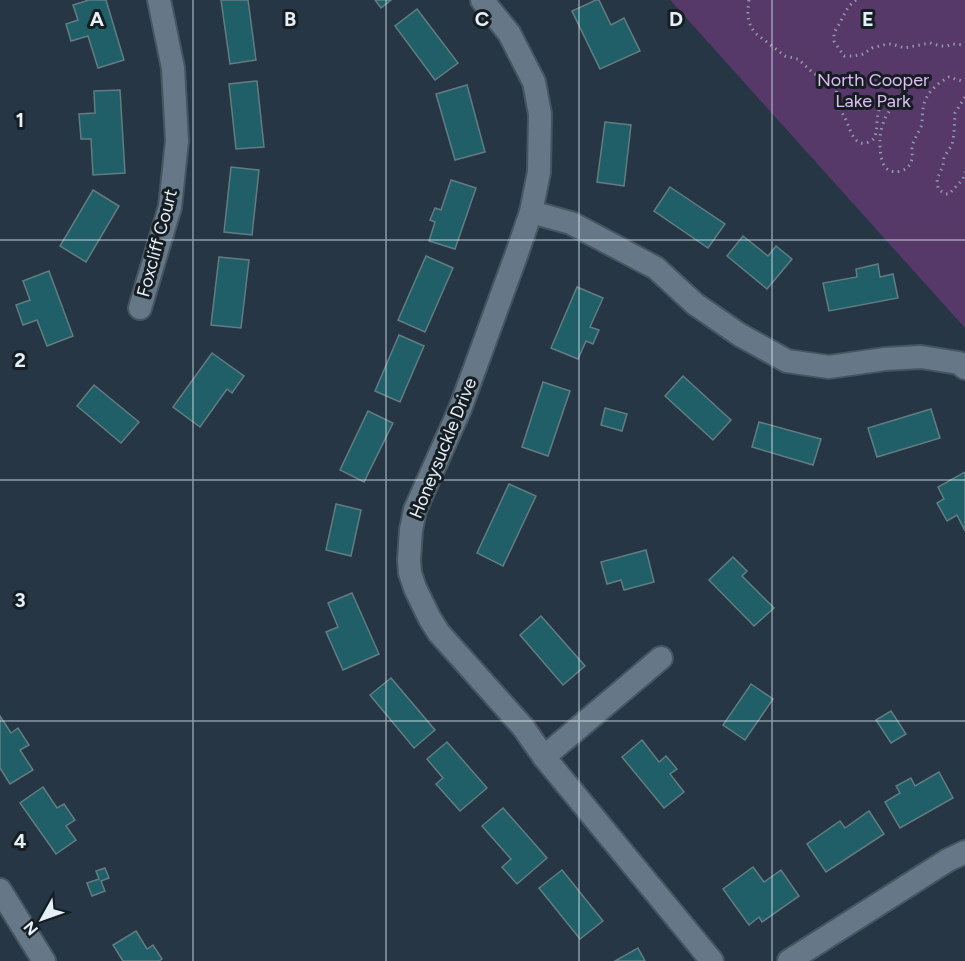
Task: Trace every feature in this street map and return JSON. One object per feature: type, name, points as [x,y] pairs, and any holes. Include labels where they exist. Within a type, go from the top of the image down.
[{"type":"street","name":"Foxcliff Court","points":[[140,308],[170,207],[177,141],[173,68],[159,0]]},
{"type":"street","name":"Honeysuckle Drive","points":[[482,0],[508,33],[534,82],[540,114],[539,172],[531,212],[460,409],[415,510],[411,530],[410,573],[429,619],[439,633],[523,727],[544,757],[712,961]]},
{"type":"street","points":[[531,212],[571,223],[656,268],[695,304],[740,335],[787,361],[829,368],[885,359],[921,357],[959,363],[965,368]]},
{"type":"street","points":[[544,757],[661,658]]},
{"type":"street","points":[[789,961],[948,860],[965,852]]},
{"type":"street","points":[[0,890],[44,961]]},
{"type":"path","points":[[748,0],[748,16],[755,33],[785,56],[798,59],[815,74],[837,79],[836,102],[856,140],[869,142],[876,136],[881,104],[887,99],[894,100],[880,135],[881,157],[885,167],[891,172],[903,171],[912,161],[912,149],[921,125],[924,102],[931,92],[949,77],[965,82]]},
{"type":"path","points":[[856,0],[846,9],[834,32],[834,41],[844,56],[863,54],[872,48],[887,44],[904,48],[930,44],[965,45]]},
{"type":"path","points":[[965,97],[955,113],[952,144],[944,157],[937,179],[938,188],[943,193],[949,194],[963,179],[965,172]]},
{"type":"green space","name":"North Cooper Lake Park","points":[[670,0],[965,0],[965,328]]},
{"type":"building","points":[[89,0],[106,0],[124,60],[98,68],[88,36],[71,41],[66,24],[78,20],[73,5]]},
{"type":"building","points":[[221,0],[248,0],[256,60],[230,64]]},
{"type":"building","points":[[375,0],[391,0],[381,8]]},
{"type":"building","points":[[599,0],[611,25],[624,18],[640,51],[600,69],[572,11]]},
{"type":"building","points":[[417,9],[458,63],[435,80],[395,26]]},
{"type":"building","points":[[257,81],[264,147],[236,149],[229,84]]},
{"type":"building","points":[[467,85],[485,152],[455,160],[436,94]]},
{"type":"building","points":[[120,90],[125,173],[93,175],[91,139],[81,139],[79,114],[95,113],[94,91]]},
{"type":"building","points":[[605,122],[631,125],[624,186],[597,182]]},
{"type":"building","points":[[231,167],[259,170],[252,235],[224,232]]},
{"type":"building","points":[[451,180],[476,188],[455,249],[429,241],[435,222],[430,220],[435,208],[441,210]]},
{"type":"building","points":[[670,187],[725,224],[708,248],[654,211]]},
{"type":"building","points":[[93,190],[119,206],[86,262],[60,246]]},
{"type":"building","points":[[743,236],[768,256],[776,246],[792,259],[767,289],[727,256]]},
{"type":"building","points":[[426,256],[453,268],[425,332],[398,320]]},
{"type":"building","points":[[219,257],[249,260],[241,328],[211,325]]},
{"type":"building","points":[[878,264],[880,277],[893,274],[898,298],[829,311],[823,283],[857,277],[856,269]]},
{"type":"building","points":[[49,271],[73,336],[47,346],[37,320],[23,325],[16,305],[30,300],[23,281]]},
{"type":"building","points":[[577,287],[603,298],[590,327],[599,330],[593,344],[586,341],[578,359],[551,348]]},
{"type":"building","points":[[399,335],[424,346],[400,402],[375,391]]},
{"type":"building","points":[[212,353],[244,376],[232,393],[227,389],[200,427],[173,407]]},
{"type":"building","points":[[683,376],[731,420],[713,440],[665,396]]},
{"type":"building","points":[[543,382],[570,391],[548,456],[522,447]]},
{"type":"building","points":[[94,385],[139,422],[121,443],[77,406]]},
{"type":"building","points":[[605,408],[627,414],[622,431],[601,425]]},
{"type":"building","points":[[931,409],[940,438],[877,457],[868,428]]},
{"type":"building","points":[[368,411],[393,423],[364,482],[340,470]]},
{"type":"building","points":[[759,422],[821,439],[813,465],[752,447]]},
{"type":"building","points":[[965,472],[965,531],[957,515],[947,521],[937,503],[944,499],[938,487]]},
{"type":"building","points":[[509,484],[536,496],[503,566],[477,553]]},
{"type":"building","points":[[336,504],[361,510],[351,556],[326,550]]},
{"type":"building","points":[[646,550],[654,582],[624,590],[621,580],[607,584],[601,562]]},
{"type":"building","points":[[733,557],[747,571],[742,576],[774,608],[754,626],[709,580]]},
{"type":"building","points":[[352,593],[379,654],[343,670],[326,632],[338,627],[328,603]]},
{"type":"building","points":[[541,616],[585,666],[563,685],[520,635]]},
{"type":"building","points":[[391,678],[435,730],[414,748],[370,695]]},
{"type":"building","points":[[751,684],[773,699],[745,740],[723,725]]},
{"type":"building","points":[[891,711],[906,734],[891,743],[876,720]]},
{"type":"building","points":[[0,716],[11,733],[18,728],[29,745],[20,750],[33,770],[10,784],[0,768]]},
{"type":"building","points":[[642,740],[659,762],[666,756],[677,769],[670,774],[684,792],[664,808],[622,757]]},
{"type":"building","points":[[447,742],[487,788],[460,811],[436,784],[443,778],[427,759]]},
{"type":"building","points":[[939,772],[953,798],[900,828],[885,802],[900,793],[896,786],[911,778],[915,786]]},
{"type":"building","points":[[43,787],[57,808],[64,804],[75,820],[66,826],[76,840],[56,854],[20,803]]},
{"type":"building","points":[[503,808],[547,858],[517,884],[502,867],[511,859],[482,826]]},
{"type":"building","points":[[869,811],[884,834],[826,872],[807,844],[840,821],[845,828]]},
{"type":"building","points":[[753,867],[764,882],[781,870],[799,896],[762,922],[759,917],[749,925],[723,889]]},
{"type":"building","points":[[105,868],[109,878],[101,881],[105,891],[92,896],[87,883],[99,879],[96,871]]},
{"type":"building","points":[[562,870],[603,921],[580,939],[539,888]]},
{"type":"building","points":[[136,931],[147,949],[153,945],[162,959],[159,961],[123,961],[113,945]]},
{"type":"building","points":[[638,948],[645,961],[615,961]]}]
